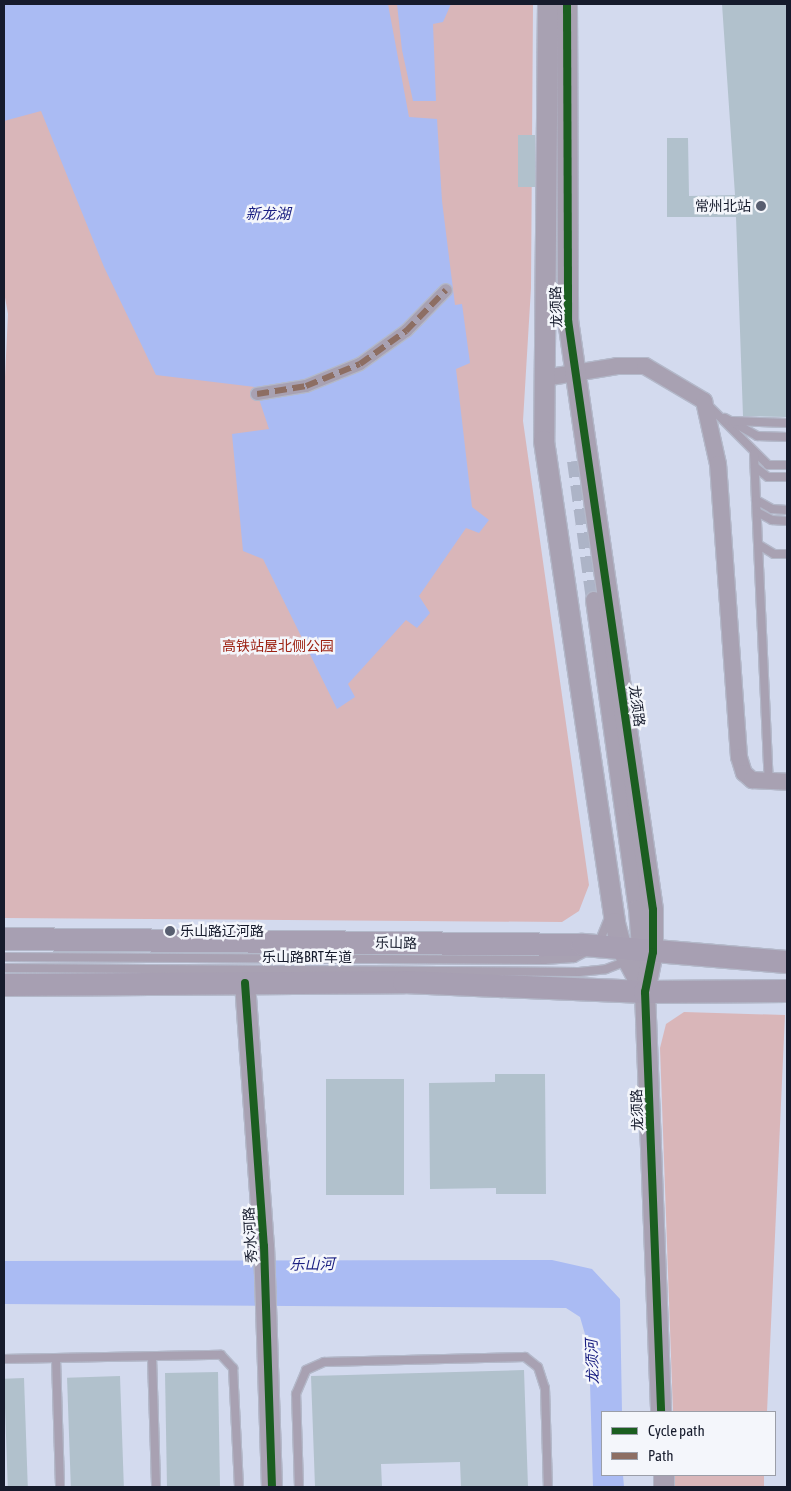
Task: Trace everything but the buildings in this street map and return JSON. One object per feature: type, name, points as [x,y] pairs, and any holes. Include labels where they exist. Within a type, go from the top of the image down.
[{"type":"main road","name":"乐山路","points":[[4,939],[598,946],[636,953],[781,961]]},
{"type":"main road","points":[[4,985],[404,982],[645,992],[787,991]]},
{"type":"street","name":"龙须路","points":[[548,4],[544,441],[611,899],[636,953],[645,992],[661,1411]]},
{"type":"street","name":"龙须路","points":[[567,4],[568,320],[575,373],[585,421],[651,898],[636,953]]},
{"type":"street","points":[[258,394],[306,386],[360,364],[406,331],[446,290]]},
{"type":"street","points":[[544,378],[645,366],[704,401],[718,464],[739,757],[744,773],[752,780],[787,782]]},
{"type":"street","points":[[594,600],[636,953]]},
{"type":"street","name":"秀水河路","points":[[245,982],[264,1246],[264,1315],[272,1487]]},
{"type":"lane","points":[[704,401],[728,420],[757,436],[787,437]]},
{"type":"lane","points":[[704,401],[754,454],[768,465],[787,465]]},
{"type":"lane","points":[[728,420],[787,423]]},
{"type":"lane","points":[[754,454],[769,782]]},
{"type":"lane","points":[[755,467],[768,476],[787,477]]},
{"type":"lane","points":[[756,500],[772,510],[787,510]]},
{"type":"lane","points":[[758,512],[772,520],[787,521]]},
{"type":"lane","points":[[759,545],[774,554],[787,554]]},
{"type":"lane","points":[[598,946],[608,922],[611,899]]},
{"type":"lane","name":"乐山路BRT车道","points":[[4,957],[544,960],[574,958],[598,946]]},
{"type":"lane","name":"乐山路BRT车道","points":[[4,968],[579,972],[606,969],[636,953]]},
{"type":"lane","points":[[4,1359],[221,1355],[234,1368],[239,1487]]},
{"type":"lane","points":[[152,1356],[156,1487]]},
{"type":"lane","points":[[299,1487],[296,1394],[306,1370],[324,1362],[525,1357],[538,1367],[545,1388],[548,1487]]},
{"type":"lane","points":[[56,1358],[60,1487]]},
{"type":"green space","name":"高铁站屋北侧公园","points":[[4,4],[533,4],[531,288],[523,421],[589,885],[579,911],[562,922],[4,918],[4,398],[8,314],[4,292]]},
{"type":"green space","points":[[684,1012],[785,1015],[767,1411],[673,1411],[660,1048],[666,1024]]},
{"type":"green space","points":[[675,1476],[764,1476],[764,1487],[675,1487]]},
{"type":"water","name":"新龙湖","points":[[4,4],[388,4],[409,117],[437,119],[442,201],[455,305],[462,304],[470,363],[456,369],[472,507],[489,520],[479,533],[466,528],[419,596],[430,613],[417,628],[406,620],[348,684],[355,697],[337,709],[263,559],[243,551],[232,434],[269,429],[255,387],[156,375],[104,267],[41,111],[4,121]]},
{"type":"water","points":[[397,4],[451,4],[443,22],[433,24],[436,101],[413,101],[402,50]]},
{"type":"water","points":[[552,1260],[592,1269],[620,1299],[622,1411],[601,1411],[601,1476],[623,1476],[624,1487],[593,1487],[589,1348],[580,1317],[566,1308],[4,1304],[4,1261]]},
{"type":"tunnel","points":[[575,461],[594,600]]},
{"type":"marked path","points":[[257,394],[306,386],[360,364],[406,331],[446,290]]},
{"type":"cycle path","points":[[567,4],[568,320],[653,910],[653,952],[645,992],[661,1411]]},
{"type":"cycle path","points":[[245,983],[264,1246],[272,1487]]},
{"type":"place","name":"常州北站","points":[[761,206]]},
{"type":"place","name":"乐山路辽河路","points":[[170,931]]},
{"type":"water label","name":"乐山河","points":[[312,1264]]},
{"type":"water label","name":"龙须河","points":[[592,1362]]}]
